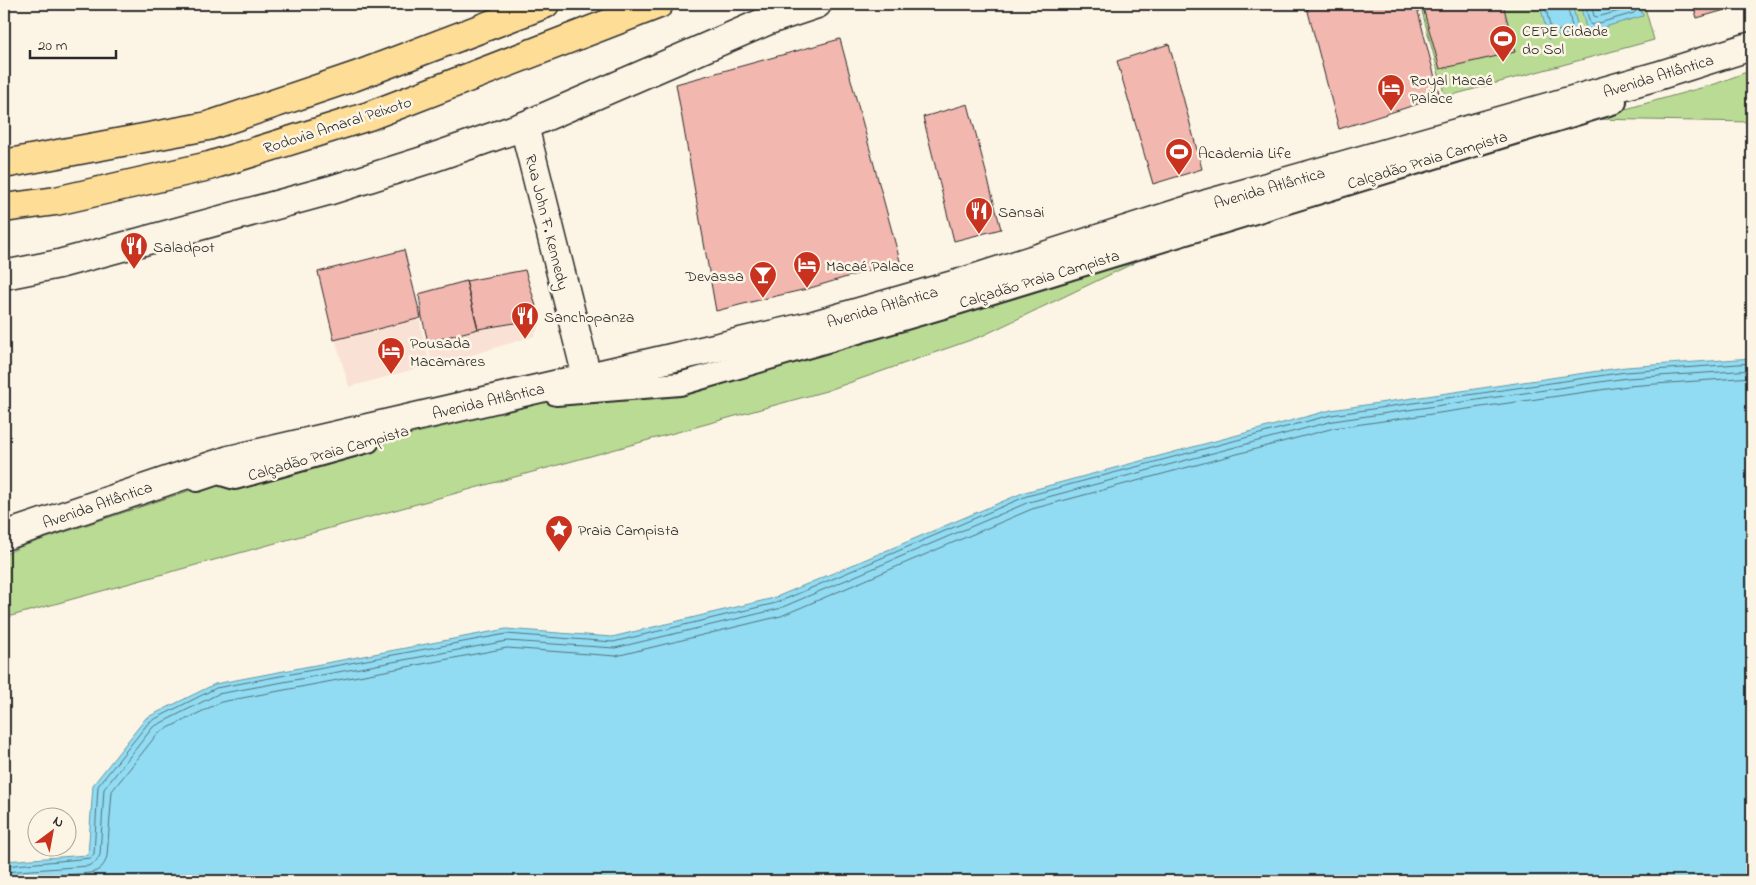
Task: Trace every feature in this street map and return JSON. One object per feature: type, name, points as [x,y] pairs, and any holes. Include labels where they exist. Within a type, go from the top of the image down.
[{"type":"highway","points":[[4,164],[208,126],[356,76],[545,4]]},
{"type":"highway","name":"Rodovia Amaral Peixoto","points":[[4,208],[56,201],[209,166],[359,119],[659,4]]},
{"type":"highway","points":[[4,152],[69,152]]},
{"type":"street","points":[[4,275],[101,252],[331,190],[426,160],[524,126],[769,20],[817,4]]},
{"type":"street","name":"Avenida Atlântica","points":[[4,536],[229,460],[814,325],[938,290],[1207,204],[1657,76],[1752,46]]},
{"type":"street","name":"Calçadão Praia Campista","points":[[4,546],[218,473],[235,478],[484,408],[560,394],[680,384],[957,303],[1752,60]]},
{"type":"street","name":"Rua John F. Kennedy","points":[[524,126],[587,377]]},
{"type":"shaded area","points":[[525,270],[541,323],[534,336],[462,358],[432,363],[418,292]]},
{"type":"shaded area","points":[[419,318],[430,365],[349,387],[335,339]]},
{"type":"green space","name":"CEPE Cidade do Sol","points":[[1420,4],[1644,4],[1654,40],[1445,97]]},
{"type":"green space","points":[[1752,70],[1752,122],[1590,119],[1715,84]]},
{"type":"green space","points":[[1134,263],[982,336],[826,391],[4,618],[4,555],[20,547],[227,478]]},
{"type":"water","points":[[1540,4],[1572,4],[1579,32],[1548,39]]},
{"type":"water","points":[[1580,4],[1639,4],[1643,16],[1587,32]]},
{"type":"water","points":[[1752,358],[1752,881],[4,881],[4,861],[78,858],[78,856],[88,855],[93,785],[146,718],[215,684],[506,629],[612,637],[774,598],[1025,492],[1331,410],[1626,367]]},
{"type":"building","points":[[1306,4],[1416,4],[1440,97],[1339,129]]},
{"type":"building","points":[[1422,4],[1503,4],[1515,52],[1440,69]]},
{"type":"building","points":[[1693,4],[1746,4],[1697,18]]},
{"type":"building","points":[[840,39],[900,261],[807,289],[716,311],[676,84]]},
{"type":"building","points":[[1169,44],[1202,169],[1153,184],[1117,61]]},
{"type":"building","points":[[968,104],[1001,229],[954,241],[923,117]]},
{"type":"building","points":[[404,250],[421,318],[334,340],[318,272]]},
{"type":"building","points":[[525,270],[536,306],[517,309],[521,322],[478,329],[466,281]]},
{"type":"building","points":[[466,281],[478,329],[428,342],[419,294]]},
{"type":"place","name":"CEPE Cidade do Sol","points":[[1503,63]]},
{"type":"place","name":"Royal Macaé Palace","points":[[1391,112]]},
{"type":"place","name":"Academia Life","points":[[1179,176]]},
{"type":"place","name":"Sansai","points":[[979,235]]},
{"type":"place","name":"Saladpot","points":[[134,270]]},
{"type":"place","name":"Macaé Palace","points":[[807,289]]},
{"type":"place","name":"Devassa","points":[[763,299]]},
{"type":"place","name":"Sanchopanza","points":[[525,340]]},
{"type":"place","name":"Pousada Macamares","points":[[391,375]]},
{"type":"place","name":"Praia Campista","points":[[559,553]]}]
